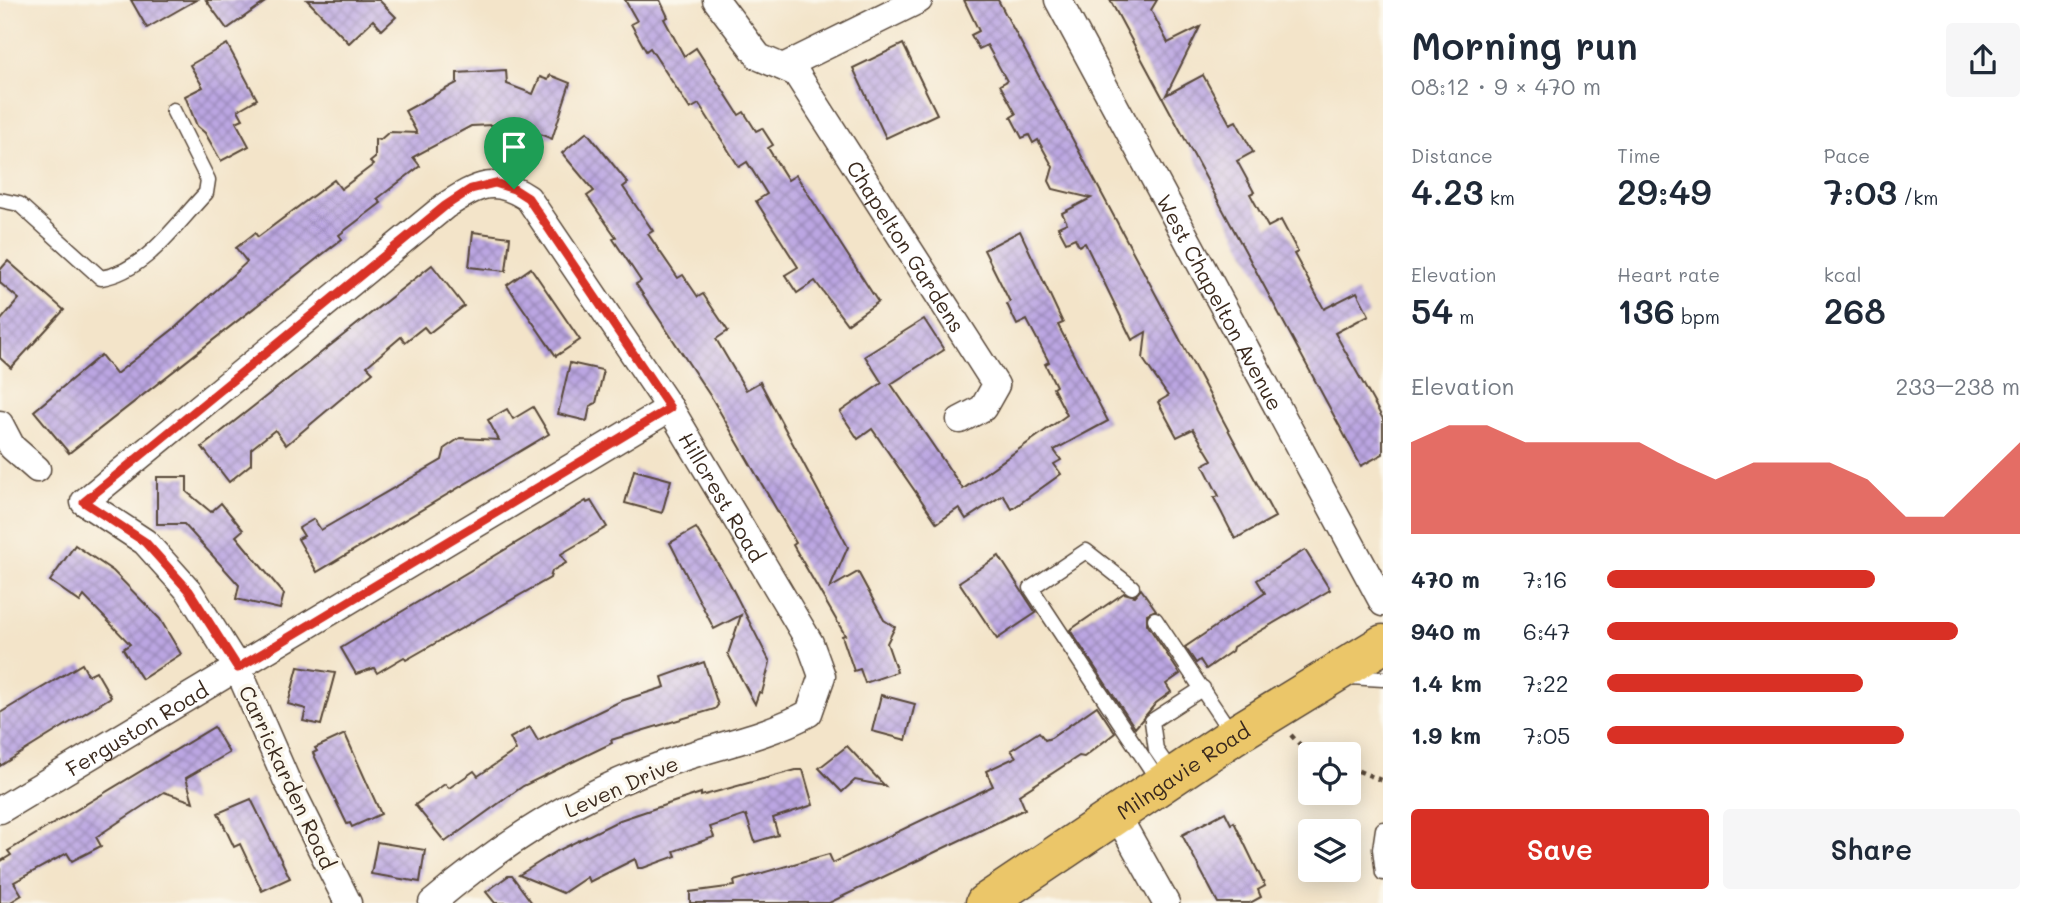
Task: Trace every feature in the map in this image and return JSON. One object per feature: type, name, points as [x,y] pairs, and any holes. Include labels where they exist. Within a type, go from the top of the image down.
[{"type":"main road","name":"Milngavie Road","points":[[985,903],[1233,736],[1383,644]]},
{"type":"street","name":"Chapelton Gardens","points":[[716,0],[759,57],[796,73],[996,385],[983,408],[960,420]]},
{"type":"street","points":[[783,67],[919,0]]},
{"type":"street","name":"West Chapelton Avenue","points":[[1058,0],[1383,603]]},
{"type":"street","name":"Hillcrest Road","points":[[84,502],[445,206],[471,189],[495,183],[514,189],[528,198],[670,408],[810,643],[822,676],[816,694]]},
{"type":"street","name":"Ferguston Road","points":[[0,810],[670,408]]},
{"type":"street","points":[[0,424],[12,447],[37,469]]},
{"type":"street","name":"Carrickarden Road","points":[[84,502],[145,542],[189,591],[238,668],[286,779],[348,903]]},
{"type":"street","name":"Leven Drive","points":[[432,903],[494,856],[575,803],[657,766],[786,726],[809,713],[816,694]]},
{"type":"street","points":[[1117,815],[1166,903]]},
{"type":"lane","points":[[0,200],[19,204],[101,278],[128,270],[137,265],[206,193],[208,180],[173,110]]},
{"type":"lane","points":[[1132,587],[1086,551],[1031,588],[1168,780]]},
{"type":"lane","points":[[1155,619],[1233,736]]},
{"type":"lane","points":[[1332,677],[1372,676],[1383,679]]},
{"type":"lane","points":[[1168,780],[1156,750],[1152,721],[1203,688]]},
{"type":"lane","points":[[1383,829],[1380,849],[1383,873]]},
{"type":"path","points":[[1289,731],[1298,742]]},
{"type":"path","points":[[1361,772],[1383,781]]},
{"type":"building","points":[[131,0],[196,0],[147,28]]},
{"type":"building","points":[[206,0],[268,0],[227,29]]},
{"type":"building","points":[[307,0],[379,0],[396,17],[382,30],[373,20],[349,43]]},
{"type":"building","points":[[625,0],[660,0],[668,17],[664,19],[684,56],[696,48],[739,115],[744,112],[756,131],[762,128],[773,145],[768,148],[788,180],[796,175],[878,302],[847,324],[815,281],[797,293],[785,275],[798,267],[756,201],[767,194],[747,162],[739,167],[699,104],[690,109],[650,48],[646,51],[631,24],[637,21]]},
{"type":"building","points":[[964,0],[998,0],[1275,517],[1235,539],[1214,498],[1219,496],[1203,465],[1212,460],[1193,429],[1177,437],[1158,402],[1168,396],[1143,359],[1146,332],[1132,340],[1085,243],[1079,246],[1075,238],[1066,242],[1058,227],[1067,223],[1062,213],[1091,198],[1053,189],[1049,181],[1053,167],[1038,140],[1033,143],[1029,135],[1022,138],[1011,117],[1016,114],[1000,85],[1007,81],[987,45],[979,49],[971,35],[979,31]]},
{"type":"building","points":[[1110,0],[1157,0],[1151,10],[1168,43],[1200,27],[1166,95],[1203,75],[1230,124],[1236,121],[1253,152],[1237,161],[1254,192],[1250,194],[1268,227],[1281,220],[1298,252],[1294,254],[1324,309],[1357,292],[1369,315],[1335,333],[1383,419],[1383,454],[1361,466]]},
{"type":"building","points":[[227,44],[257,99],[238,110],[243,119],[236,122],[249,146],[221,161],[205,133],[197,126],[185,96],[203,87],[190,65]]},
{"type":"building","points":[[903,44],[937,114],[886,138],[853,68]]},
{"type":"building","points":[[506,70],[507,84],[533,94],[540,77],[548,80],[550,75],[570,83],[552,139],[515,124],[471,126],[413,157],[420,166],[377,199],[381,203],[339,235],[342,239],[69,453],[34,411],[101,355],[116,374],[176,327],[247,262],[236,248],[255,233],[258,237],[334,180],[341,189],[373,165],[370,162],[375,158],[375,139],[380,140],[389,132],[417,133],[405,111],[457,83],[457,73]]},
{"type":"building","points":[[587,132],[628,183],[623,187],[653,231],[648,234],[678,278],[683,275],[698,297],[703,294],[728,331],[716,339],[746,390],[760,382],[848,547],[830,588],[858,572],[884,620],[895,627],[887,643],[897,672],[865,683],[860,669],[854,671],[842,636],[845,635],[793,545],[796,543],[713,400],[636,284],[641,281],[613,239],[616,237],[587,196],[594,191],[562,153]]},
{"type":"building","points":[[1020,231],[1063,323],[1058,325],[1108,421],[1054,450],[1061,460],[1054,464],[1061,474],[1012,509],[1003,495],[966,519],[959,508],[937,523],[872,429],[858,439],[840,412],[882,383],[865,356],[924,319],[944,350],[891,384],[963,489],[1067,415],[1053,388],[1056,386],[1045,364],[1049,362],[1027,320],[1017,325],[1007,304],[1010,302],[984,250]]},
{"type":"building","points":[[473,232],[510,237],[506,271],[469,267]]},
{"type":"building","points":[[8,261],[64,310],[11,368],[0,358],[0,321],[19,299],[0,283],[0,270]]},
{"type":"building","points":[[432,265],[464,306],[429,333],[424,327],[405,342],[401,337],[367,366],[373,372],[286,445],[275,430],[251,449],[251,464],[229,482],[202,447]]},
{"type":"building","points":[[531,268],[580,340],[556,356],[507,285]]},
{"type":"building","points":[[570,363],[602,370],[596,403],[590,406],[587,421],[558,414]]},
{"type":"building","points":[[533,407],[549,434],[317,572],[298,539],[304,536],[299,528],[314,519],[321,530],[442,460],[445,448],[460,438],[499,440],[488,420],[507,409],[513,419]]},
{"type":"building","points":[[634,470],[671,480],[662,513],[625,503]]},
{"type":"building","points":[[157,477],[187,477],[187,492],[211,512],[221,503],[243,530],[236,536],[284,594],[280,609],[236,599],[239,585],[184,524],[157,524]]},
{"type":"building","points":[[586,501],[591,501],[607,527],[561,554],[566,563],[552,571],[550,578],[406,660],[404,657],[377,673],[374,668],[356,674],[341,648]]},
{"type":"building","points":[[696,528],[729,582],[770,662],[762,693],[759,692],[755,704],[728,654],[741,615],[714,629],[670,543]]},
{"type":"building","points":[[75,545],[113,571],[160,619],[181,654],[142,679],[123,649],[130,644],[84,596],[80,602],[50,581]]},
{"type":"building","points":[[1305,550],[1330,590],[1233,647],[1232,651],[1206,669],[1200,660],[1196,663],[1185,647],[1265,593],[1257,580]]},
{"type":"building","points":[[999,556],[1036,613],[997,639],[959,582]]},
{"type":"building","points":[[1141,589],[1156,610],[1147,614],[1147,624],[1180,674],[1166,684],[1171,692],[1156,703],[1135,728],[1070,630],[1124,593],[1135,596]]},
{"type":"building","points":[[704,662],[718,705],[715,709],[611,740],[612,743],[523,786],[445,842],[415,805],[445,784],[449,788],[474,771],[478,776],[516,750],[510,738],[530,727],[538,741],[621,701],[665,687],[662,677]]},
{"type":"building","points":[[82,664],[88,675],[96,671],[111,697],[0,766],[0,713]]},
{"type":"building","points":[[298,667],[335,673],[321,725],[303,721],[306,709],[288,704]]},
{"type":"building","points":[[881,695],[915,704],[906,740],[872,731]]},
{"type":"building","points":[[1097,706],[1115,733],[1084,757],[1079,756],[1019,795],[1025,809],[829,903],[690,903],[690,892],[735,886],[734,881],[829,854],[833,863],[993,786],[986,771],[1016,757],[1011,750],[1039,732],[1045,740],[1051,738]]},
{"type":"building","points":[[214,727],[229,753],[186,778],[193,802],[164,792],[96,837],[101,846],[72,861],[67,853],[14,882],[22,895],[9,903],[0,903],[0,859],[1,861],[11,855],[8,851]]},
{"type":"building","points":[[345,734],[381,814],[352,827],[350,823],[347,824],[313,753],[317,751],[315,748]]},
{"type":"building","points":[[847,746],[885,786],[855,780],[842,792],[819,768]]},
{"type":"building","points":[[803,770],[813,805],[773,818],[778,835],[755,842],[746,815],[710,827],[714,837],[674,851],[676,856],[643,868],[638,868],[635,859],[589,882],[587,877],[563,893],[519,875],[557,851],[620,820],[701,793],[701,796]]},
{"type":"building","points":[[251,799],[290,878],[262,891],[240,844],[234,847],[218,813]]},
{"type":"building","points":[[1225,812],[1231,824],[1234,822],[1265,886],[1258,890],[1261,897],[1250,903],[1218,903],[1182,835]]},
{"type":"building","points":[[377,842],[425,850],[420,882],[371,874]]},
{"type":"building","points":[[512,876],[532,903],[495,903],[486,892]]},
{"type":"route","points":[[495,183],[514,189],[528,198],[670,408],[238,668],[189,591],[145,542],[84,502],[445,206],[471,189],[495,183]]}]
